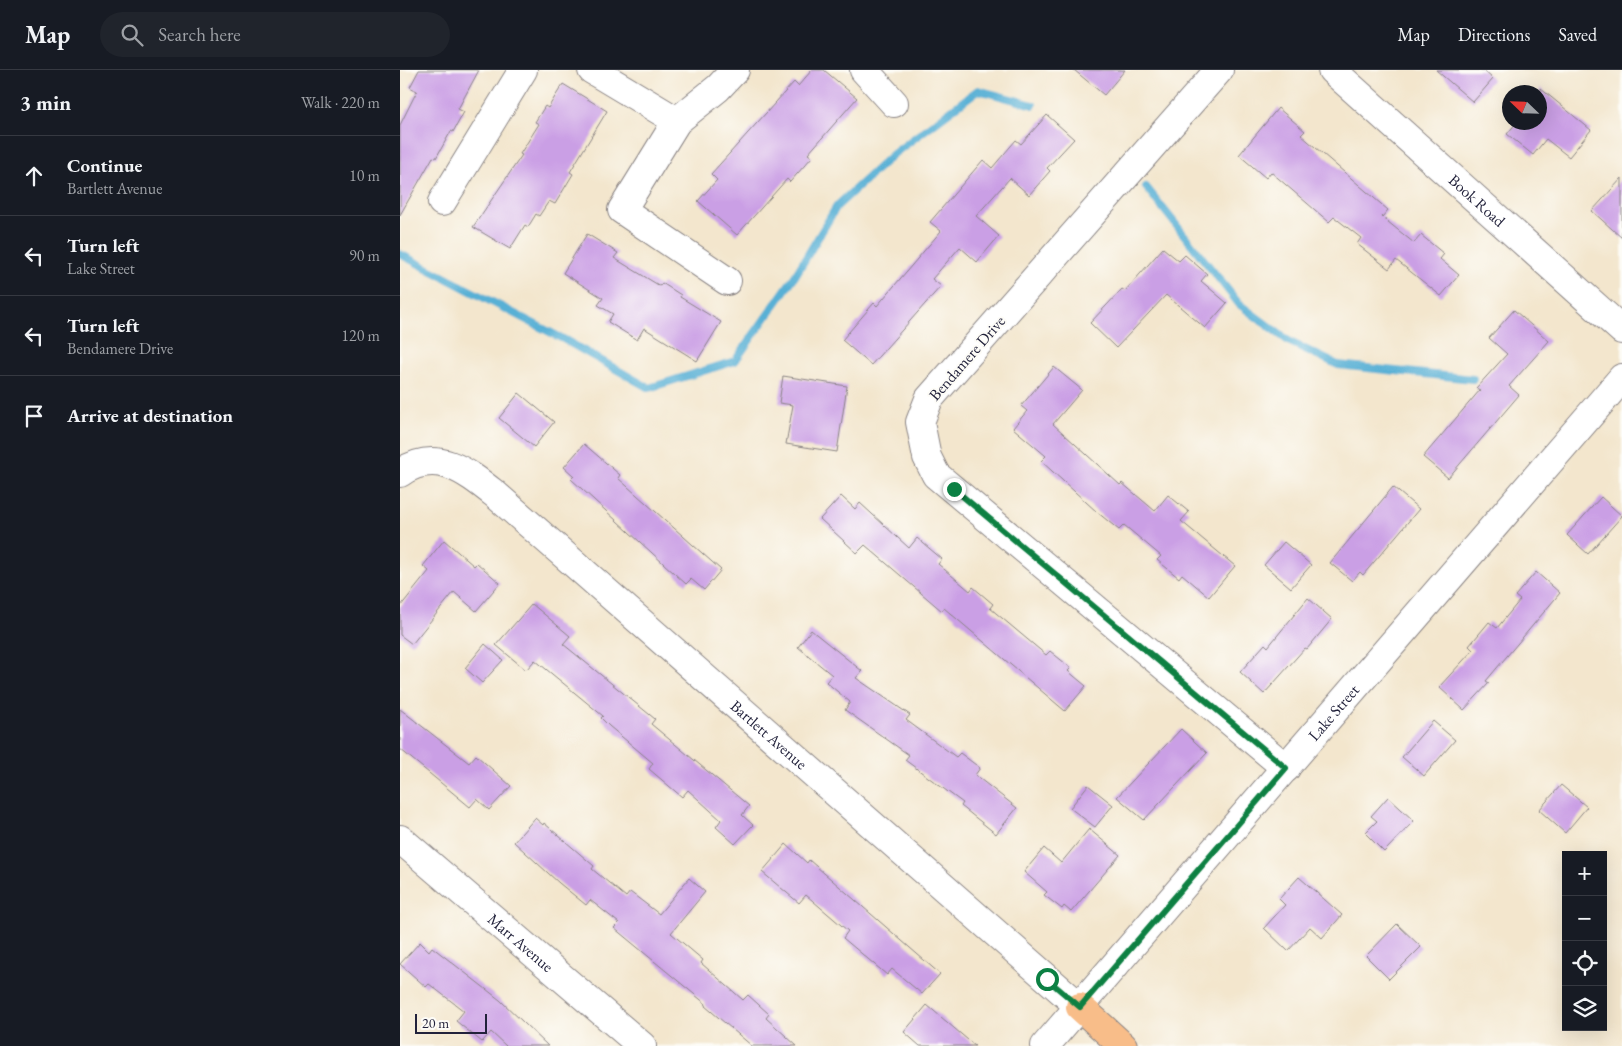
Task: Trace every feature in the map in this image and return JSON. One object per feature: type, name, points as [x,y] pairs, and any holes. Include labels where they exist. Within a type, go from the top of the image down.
[{"type":"main road","name":"Bartlett Avenue","points":[[1080,1007],[1123,1046]]},
{"type":"street","points":[[442,202],[523,70]]},
{"type":"street","points":[[592,70],[677,121]]},
{"type":"street","points":[[727,281],[622,210],[677,121],[718,88],[735,70]]},
{"type":"street","points":[[864,70],[894,103]]},
{"type":"street","name":"Bendamere Drive","points":[[1219,70],[929,399],[920,422],[927,457],[936,475],[1286,768]]},
{"type":"street","name":"Book Road","points":[[1332,70],[1622,330]]},
{"type":"street","name":"Lake Street","points":[[1045,1046],[1622,378]]},
{"type":"street","name":"Bartlett Avenue","points":[[400,473],[407,468],[438,461],[466,471],[496,495],[1080,1007]]},
{"type":"street","name":"Marr Avenue","points":[[400,839],[642,1046]]},
{"type":"building","points":[[419,70],[479,70],[458,109],[464,112],[436,158],[433,157],[400,215],[400,125],[417,91],[410,87]]},
{"type":"building","points":[[812,70],[824,70],[857,98],[808,154],[812,157],[790,182],[787,179],[737,235],[698,201],[717,180],[711,174],[794,82],[798,86]]},
{"type":"building","points":[[1074,70],[1125,70],[1104,95]]},
{"type":"building","points":[[1436,70],[1483,70],[1493,79],[1473,102]]},
{"type":"building","points":[[563,84],[607,111],[570,172],[573,174],[555,204],[549,201],[539,216],[536,214],[528,227],[525,225],[510,249],[473,227],[522,155],[520,154],[539,124],[535,122],[545,106],[548,108]]},
{"type":"building","points":[[1547,94],[1591,130],[1569,157],[1546,139],[1533,155],[1507,134],[1510,130],[1547,130]]},
{"type":"building","points":[[1278,108],[1305,131],[1301,135],[1388,210],[1382,217],[1414,243],[1421,235],[1444,254],[1440,259],[1459,275],[1441,296],[1396,260],[1389,269],[1357,244],[1361,238],[1334,217],[1329,222],[1271,172],[1266,178],[1239,155]]},
{"type":"building","points":[[1047,115],[1074,139],[1047,168],[1050,171],[1029,195],[1010,178],[976,216],[999,236],[977,262],[960,247],[932,279],[941,286],[871,365],[842,340],[874,303],[877,306],[941,231],[930,222],[983,160],[992,168],[1016,140],[1021,144]]},
{"type":"building","points":[[1622,178],[1622,238],[1592,211]]},
{"type":"building","points":[[587,234],[618,253],[614,258],[660,286],[662,283],[681,295],[680,297],[721,322],[697,361],[644,328],[637,340],[608,322],[613,314],[598,305],[603,298],[563,273]]},
{"type":"building","points":[[1163,248],[1179,261],[1185,255],[1207,274],[1201,281],[1227,303],[1205,328],[1166,295],[1116,348],[1090,323],[1122,289],[1125,291]]},
{"type":"building","points":[[1514,310],[1549,341],[1509,386],[1519,395],[1448,478],[1423,457],[1480,390],[1476,388],[1507,354],[1489,338]]},
{"type":"building","points":[[1054,367],[1082,390],[1053,424],[1120,485],[1122,483],[1155,511],[1168,495],[1189,512],[1181,521],[1235,566],[1209,597],[1182,574],[1179,578],[1157,560],[1161,556],[1124,525],[1119,530],[1097,512],[1041,461],[1046,456],[1013,428],[1027,411],[1021,406]]},
{"type":"building","points":[[783,376],[847,386],[837,452],[786,444],[793,405],[779,403]]},
{"type":"building","points":[[519,393],[554,422],[534,447],[499,418]]},
{"type":"building","points":[[584,444],[620,475],[618,478],[721,570],[704,590],[691,579],[686,584],[571,479],[574,476],[564,467]]},
{"type":"building","points":[[1393,487],[1419,509],[1363,575],[1360,572],[1352,581],[1330,563]]},
{"type":"building","points":[[841,496],[855,509],[860,503],[909,548],[917,538],[942,559],[938,564],[970,591],[973,587],[993,604],[990,608],[1046,655],[1050,651],[1071,668],[1068,671],[1086,686],[1065,711],[944,608],[942,611],[865,545],[857,553],[820,519]]},
{"type":"building","points":[[1601,497],[1622,516],[1588,554],[1567,535]]},
{"type":"building","points":[[444,540],[474,566],[477,563],[500,583],[476,611],[454,592],[412,644],[400,635],[400,607],[429,571],[423,566]]},
{"type":"building","points":[[1284,542],[1311,565],[1291,588],[1264,565]]},
{"type":"building","points":[[1536,572],[1560,593],[1486,681],[1489,683],[1464,710],[1439,687],[1473,650],[1469,646],[1489,622],[1497,628],[1520,600],[1515,596]]},
{"type":"building","points":[[1308,598],[1332,619],[1307,649],[1305,648],[1264,694],[1240,672],[1265,644],[1268,647]]},
{"type":"building","points":[[532,604],[570,636],[563,644],[655,719],[651,724],[749,806],[742,815],[753,825],[735,844],[716,827],[721,820],[688,790],[682,797],[649,769],[653,763],[609,726],[601,718],[603,716],[535,660],[526,670],[496,645]]},
{"type":"building","points":[[811,630],[862,671],[856,678],[910,715],[906,720],[956,757],[960,753],[980,768],[975,775],[1017,808],[996,834],[961,806],[963,803],[905,760],[909,755],[845,710],[850,702],[826,682],[832,675],[798,647]]},
{"type":"building","points":[[485,644],[503,660],[482,683],[465,668]]},
{"type":"building","points":[[400,709],[469,763],[476,755],[511,786],[489,810],[477,799],[470,807],[400,749]]},
{"type":"building","points":[[1433,721],[1455,740],[1424,776],[1402,757]]},
{"type":"building","points":[[1181,729],[1207,753],[1144,820],[1117,797]]},
{"type":"building","points":[[1088,785],[1113,805],[1095,827],[1070,808]]},
{"type":"building","points":[[1561,785],[1587,807],[1565,833],[1539,810]]},
{"type":"building","points":[[1388,797],[1414,821],[1384,852],[1365,833],[1377,821],[1371,816]]},
{"type":"building","points":[[535,818],[543,825],[544,823],[594,866],[592,869],[626,897],[630,892],[659,914],[689,878],[705,892],[671,933],[703,960],[701,963],[743,1000],[748,995],[769,1014],[766,1018],[797,1046],[752,1046],[705,1006],[706,1004],[614,928],[619,923],[590,900],[586,905],[559,883],[514,842]]},
{"type":"building","points":[[1089,829],[1120,855],[1071,912],[1064,906],[1062,909],[1044,895],[1047,892],[1024,872],[1044,848],[1061,863]]},
{"type":"building","points":[[786,844],[807,863],[809,860],[940,974],[922,994],[892,969],[887,975],[843,938],[848,931],[806,895],[799,903],[762,872]]},
{"type":"building","points":[[1299,877],[1342,915],[1322,938],[1310,927],[1288,951],[1264,928],[1285,905],[1279,899]]},
{"type":"building","points":[[1397,924],[1421,947],[1389,979],[1366,956]]},
{"type":"building","points":[[420,942],[429,951],[432,947],[500,1000],[548,1046],[506,1046],[491,1032],[482,1042],[456,1021],[464,1011],[429,984],[426,987],[400,964]]},
{"type":"building","points":[[927,1005],[975,1046],[920,1046],[904,1032]]},
{"type":"waterway","points":[[400,254],[565,340],[649,388],[735,361],[795,276],[837,206],[892,155],[978,90],[1033,105]]},
{"type":"waterway","points":[[1146,187],[1239,304],[1290,342],[1338,365],[1473,379]]},
{"type":"route","points":[[954,489],[1286,768],[1080,1007],[1047,979]]}]
